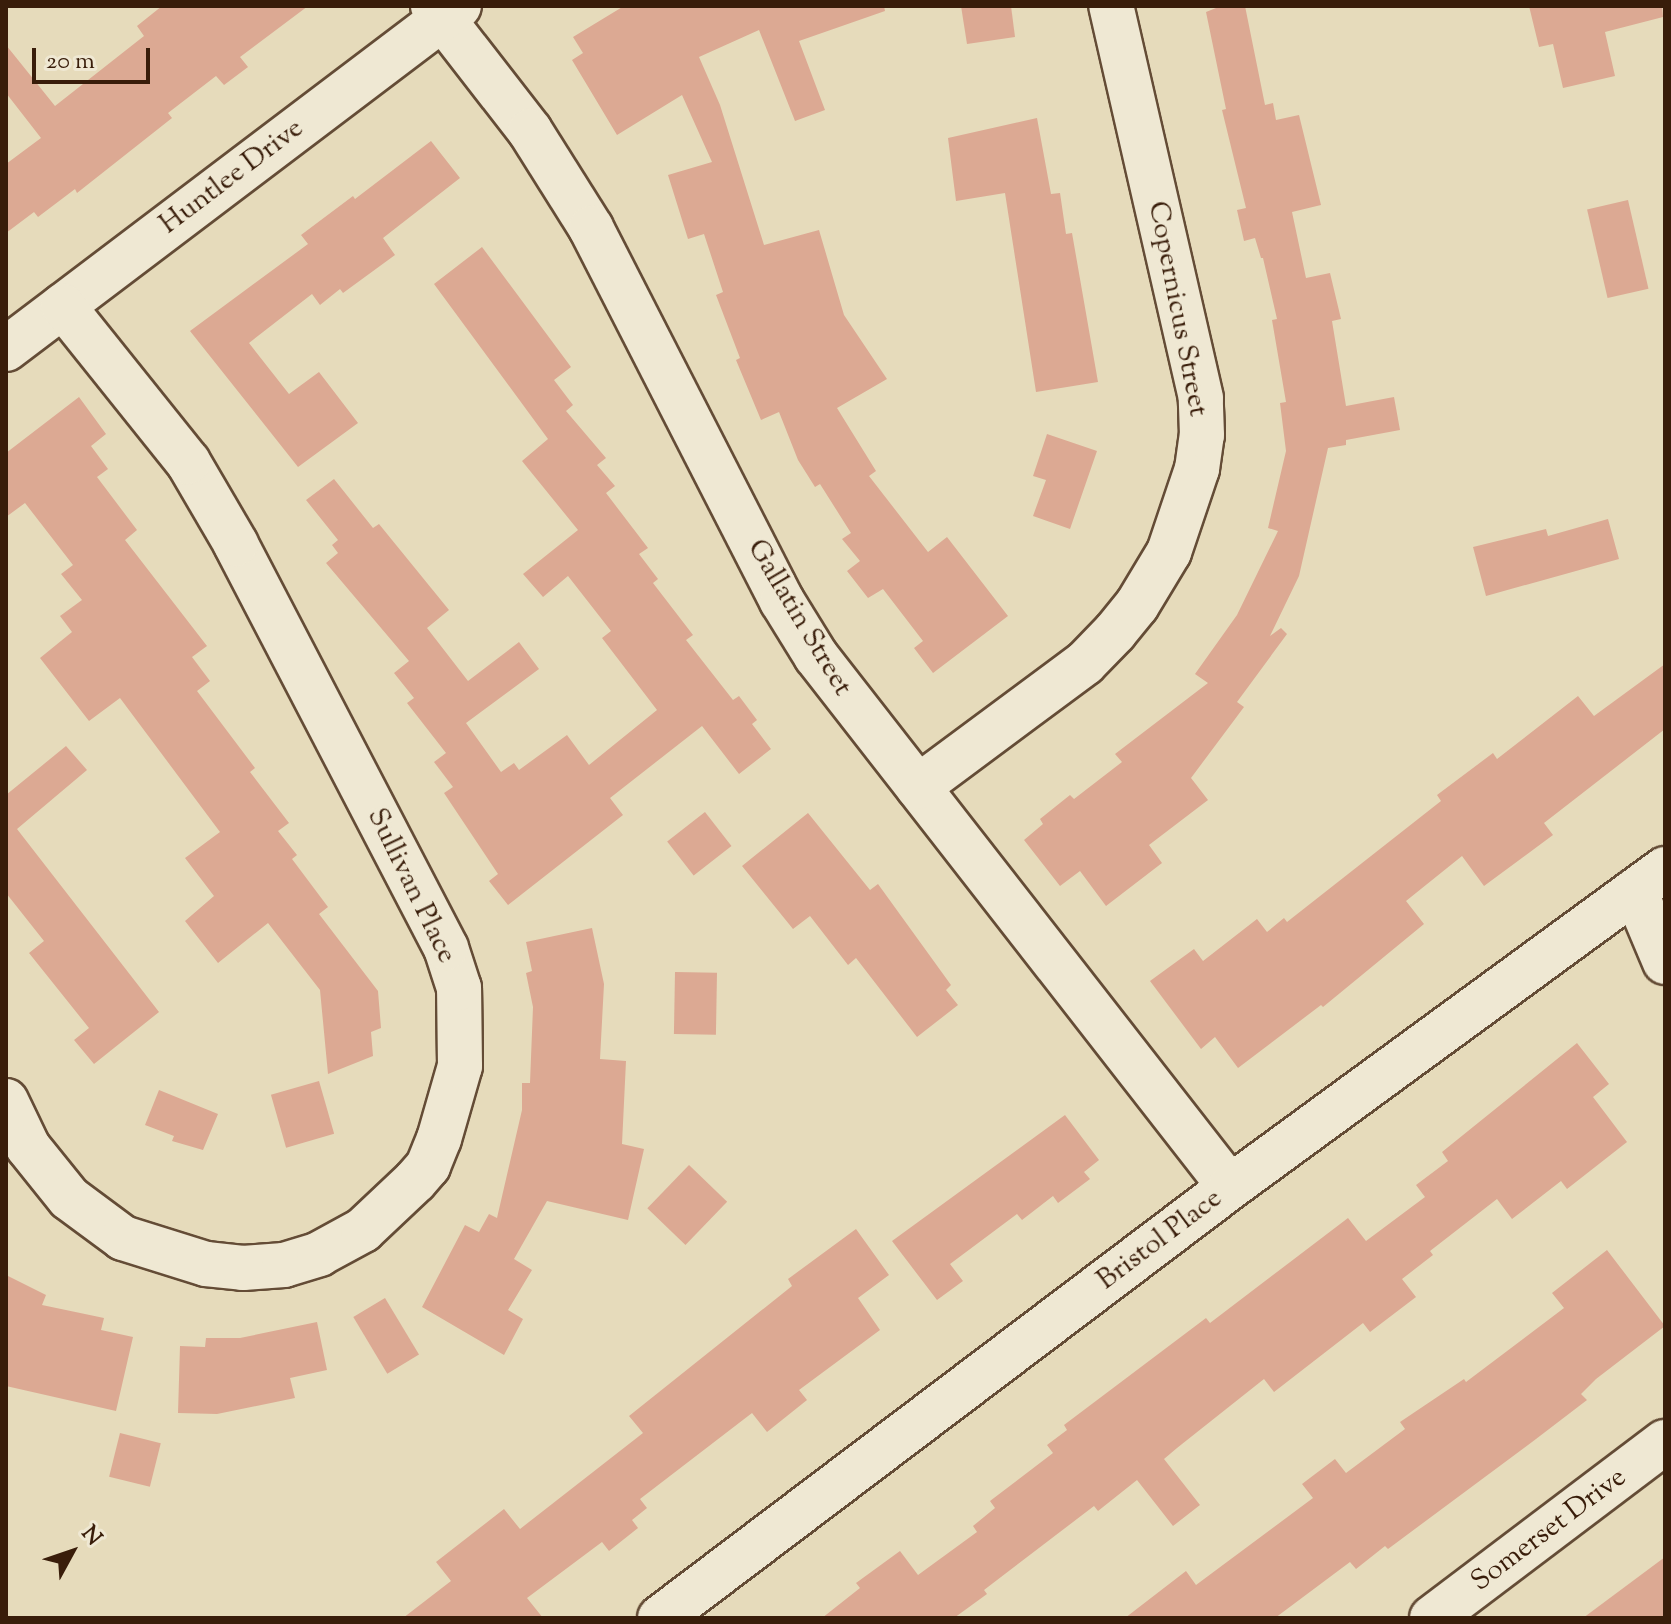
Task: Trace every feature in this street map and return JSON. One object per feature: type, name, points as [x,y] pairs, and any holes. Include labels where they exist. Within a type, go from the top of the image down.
[{"type":"street","name":"Copernicus Street","points":[[918,787],[1085,663],[1115,632],[1137,605],[1169,552],[1197,469],[1202,435],[1201,398],[1111,6]]},
{"type":"street","name":"Gallatin Street","points":[[444,10],[530,131],[591,228],[652,340],[782,601],[816,656],[1230,1187]]},
{"type":"street","name":"Huntlee Drive","points":[[6,349],[444,10]]},
{"type":"street","name":"Sullivan Place","points":[[6,1101],[28,1147],[69,1198],[123,1238],[206,1264],[243,1268],[284,1265],[319,1254],[363,1230],[415,1181],[428,1166],[439,1139],[460,1066],[459,988],[446,948],[236,544],[188,462],[63,306]]},
{"type":"street","name":"Bristol Place","points":[[660,1618],[1230,1187],[1650,880]]},
{"type":"street","points":[[1650,880],[1665,962]]},
{"type":"street","name":"Somerset Drive","points":[[1432,1618],[1665,1442]]},
{"type":"building","points":[[162,6],[308,6],[240,57],[248,67],[224,85],[216,76],[168,113],[172,118],[77,193],[75,189],[38,217],[34,212],[6,233],[6,164],[41,138],[6,93],[6,45],[55,106],[144,36],[137,26]]},
{"type":"building","points":[[624,6],[884,6],[885,11],[799,41],[825,110],[795,121],[759,30],[699,57],[720,105],[764,245],[819,230],[844,315],[887,379],[837,408],[876,471],[869,476],[928,552],[947,537],[1008,616],[933,673],[914,648],[923,641],[883,589],[868,598],[847,571],[860,561],[842,539],[851,533],[820,484],[815,487],[798,460],[779,412],[761,420],[736,360],[740,358],[716,295],[723,292],[704,234],[688,239],[668,175],[712,162],[682,95],[617,135],[572,60],[583,53],[573,37]]},
{"type":"building","points":[[961,6],[1011,6],[1015,37],[967,44]]},
{"type":"building","points":[[1221,6],[1245,6],[1265,105],[1273,103],[1276,120],[1299,115],[1321,205],[1292,212],[1306,278],[1330,273],[1341,319],[1332,321],[1346,406],[1394,397],[1400,430],[1346,440],[1346,445],[1328,448],[1299,576],[1270,636],[1281,628],[1287,634],[1237,702],[1244,707],[1191,778],[1208,800],[1149,845],[1162,863],[1106,906],[1080,871],[1060,886],[1024,840],[1043,824],[1040,819],[1070,795],[1074,799],[1122,762],[1115,754],[1208,683],[1195,674],[1237,615],[1278,531],[1268,528],[1286,451],[1280,403],[1286,402],[1272,320],[1277,319],[1263,258],[1255,238],[1244,241],[1237,210],[1246,208],[1222,110],[1226,109],[1206,12]]},
{"type":"building","points":[[1529,6],[1662,6],[1663,17],[1605,32],[1615,76],[1563,88],[1553,44],[1539,47]]},
{"type":"building","points":[[1037,118],[1051,194],[1060,193],[1066,234],[1072,233],[1098,382],[1036,392],[1005,193],[956,201],[948,138]]},
{"type":"building","points":[[431,141],[460,178],[383,238],[395,255],[343,293],[340,289],[320,305],[312,294],[249,343],[289,394],[319,372],[358,423],[298,467],[190,331],[308,244],[301,235],[353,196],[355,199]]},
{"type":"building","points":[[1628,200],[1648,289],[1608,298],[1587,209]]},
{"type":"building","points":[[482,247],[571,367],[554,380],[573,405],[566,411],[606,458],[597,465],[615,486],[606,493],[648,548],[639,554],[658,579],[653,583],[693,635],[686,640],[733,700],[739,696],[757,720],[752,724],[771,749],[739,774],[702,726],[610,798],[623,815],[508,905],[489,881],[498,874],[444,793],[453,787],[434,762],[446,753],[407,703],[414,698],[394,673],[409,661],[326,563],[338,553],[332,545],[338,540],[306,500],[334,479],[373,528],[379,524],[449,610],[427,628],[468,681],[519,642],[539,669],[466,723],[501,772],[514,763],[519,770],[567,735],[589,765],[657,710],[602,638],[611,631],[568,576],[543,597],[523,574],[578,530],[522,461],[548,439],[434,284]]},
{"type":"building","points":[[79,397],[106,434],[91,446],[108,469],[97,477],[137,530],[125,540],[207,646],[192,657],[210,681],[197,691],[255,768],[250,772],[289,823],[278,831],[297,855],[292,859],[328,907],[319,914],[378,991],[381,1028],[371,1032],[373,1056],[328,1074],[320,990],[268,923],[218,963],[185,921],[214,896],[185,858],[220,832],[120,698],[89,721],[40,658],[72,632],[60,616],[82,600],[61,574],[73,565],[25,503],[6,517],[6,453]]},
{"type":"building","points":[[1047,434],[1097,451],[1070,529],[1033,516],[1046,480],[1033,476]]},
{"type":"building","points":[[1608,519],[1619,559],[1486,596],[1473,547],[1546,529],[1548,536]]},
{"type":"building","points":[[1665,664],[1665,729],[1544,823],[1553,835],[1484,886],[1462,856],[1406,901],[1424,924],[1323,1007],[1321,1005],[1238,1068],[1215,1037],[1201,1049],[1150,981],[1194,949],[1203,961],[1257,919],[1267,932],[1284,918],[1287,922],[1441,801],[1437,795],[1493,753],[1497,759],[1578,696],[1594,716]]},
{"type":"building","points":[[66,746],[87,770],[17,829],[159,1012],[94,1064],[74,1040],[89,1028],[29,953],[44,941],[6,893],[6,795]]},
{"type":"building","points":[[705,812],[731,846],[694,875],[667,842]]},
{"type":"building","points":[[808,813],[870,890],[878,884],[951,985],[946,990],[958,1005],[917,1037],[856,958],[848,965],[810,916],[793,929],[742,866]]},
{"type":"building","points":[[592,928],[604,984],[600,1059],[626,1061],[622,1144],[644,1149],[628,1220],[547,1201],[514,1259],[532,1270],[508,1310],[523,1319],[504,1355],[422,1307],[465,1225],[479,1232],[489,1214],[497,1218],[522,1110],[522,1083],[530,1083],[533,1007],[526,973],[532,971],[526,942]]},
{"type":"building","points":[[675,972],[717,973],[716,1035],[674,1034]]},
{"type":"building","points":[[1577,1043],[1609,1084],[1593,1097],[1627,1142],[1567,1189],[1561,1181],[1512,1219],[1497,1199],[1430,1251],[1433,1255],[1402,1279],[1416,1297],[1370,1332],[1363,1323],[1274,1392],[1264,1379],[1177,1448],[1164,1459],[1200,1505],[1173,1526],[1137,1480],[1098,1511],[1094,1506],[984,1590],[987,1594],[954,1618],[822,1618],[860,1588],[856,1583],[900,1551],[918,1575],[977,1532],[973,1526],[995,1508],[990,1501],[1053,1453],[1047,1445],[1067,1430],[1064,1425],[1206,1318],[1210,1323],[1348,1218],[1366,1241],[1425,1197],[1416,1185],[1448,1161],[1442,1152]]},
{"type":"building","points":[[319,1081],[334,1134],[286,1148],[271,1095]]},
{"type":"building","points":[[159,1090],[218,1114],[203,1150],[172,1141],[174,1136],[145,1125]]},
{"type":"building","points":[[1065,1115],[1099,1160],[1084,1172],[1090,1179],[1058,1203],[1053,1196],[1022,1220],[1017,1214],[950,1264],[963,1281],[937,1300],[892,1241]]},
{"type":"building","points":[[689,1165],[727,1202],[685,1245],[647,1208]]},
{"type":"building","points":[[856,1229],[889,1275],[858,1298],[880,1330],[799,1390],[807,1400],[767,1432],[752,1413],[640,1499],[647,1508],[632,1520],[638,1528],[609,1551],[602,1542],[527,1598],[543,1618],[403,1618],[451,1581],[436,1562],[504,1509],[520,1529],[643,1433],[629,1416],[792,1286],[788,1279]]},
{"type":"building","points":[[1607,1250],[1665,1326],[1596,1379],[1581,1394],[1587,1400],[1536,1439],[1388,1549],[1385,1546],[1356,1569],[1350,1562],[1275,1618],[1125,1618],[1186,1571],[1196,1585],[1313,1498],[1302,1484],[1335,1459],[1346,1473],[1405,1429],[1400,1422],[1464,1379],[1466,1382],[1564,1308],[1552,1293]]},
{"type":"building","points":[[6,1275],[46,1295],[42,1305],[104,1318],[101,1330],[133,1337],[116,1411],[6,1386]]},
{"type":"building","points":[[385,1298],[419,1355],[387,1374],[353,1317]]},
{"type":"building","points":[[317,1322],[327,1370],[290,1378],[295,1398],[217,1414],[178,1413],[180,1346],[205,1347],[206,1338],[240,1338]]},
{"type":"building","points":[[120,1433],[161,1443],[150,1487],[109,1477]]},
{"type":"building","points":[[1665,1557],[1665,1618],[1583,1618]]}]
